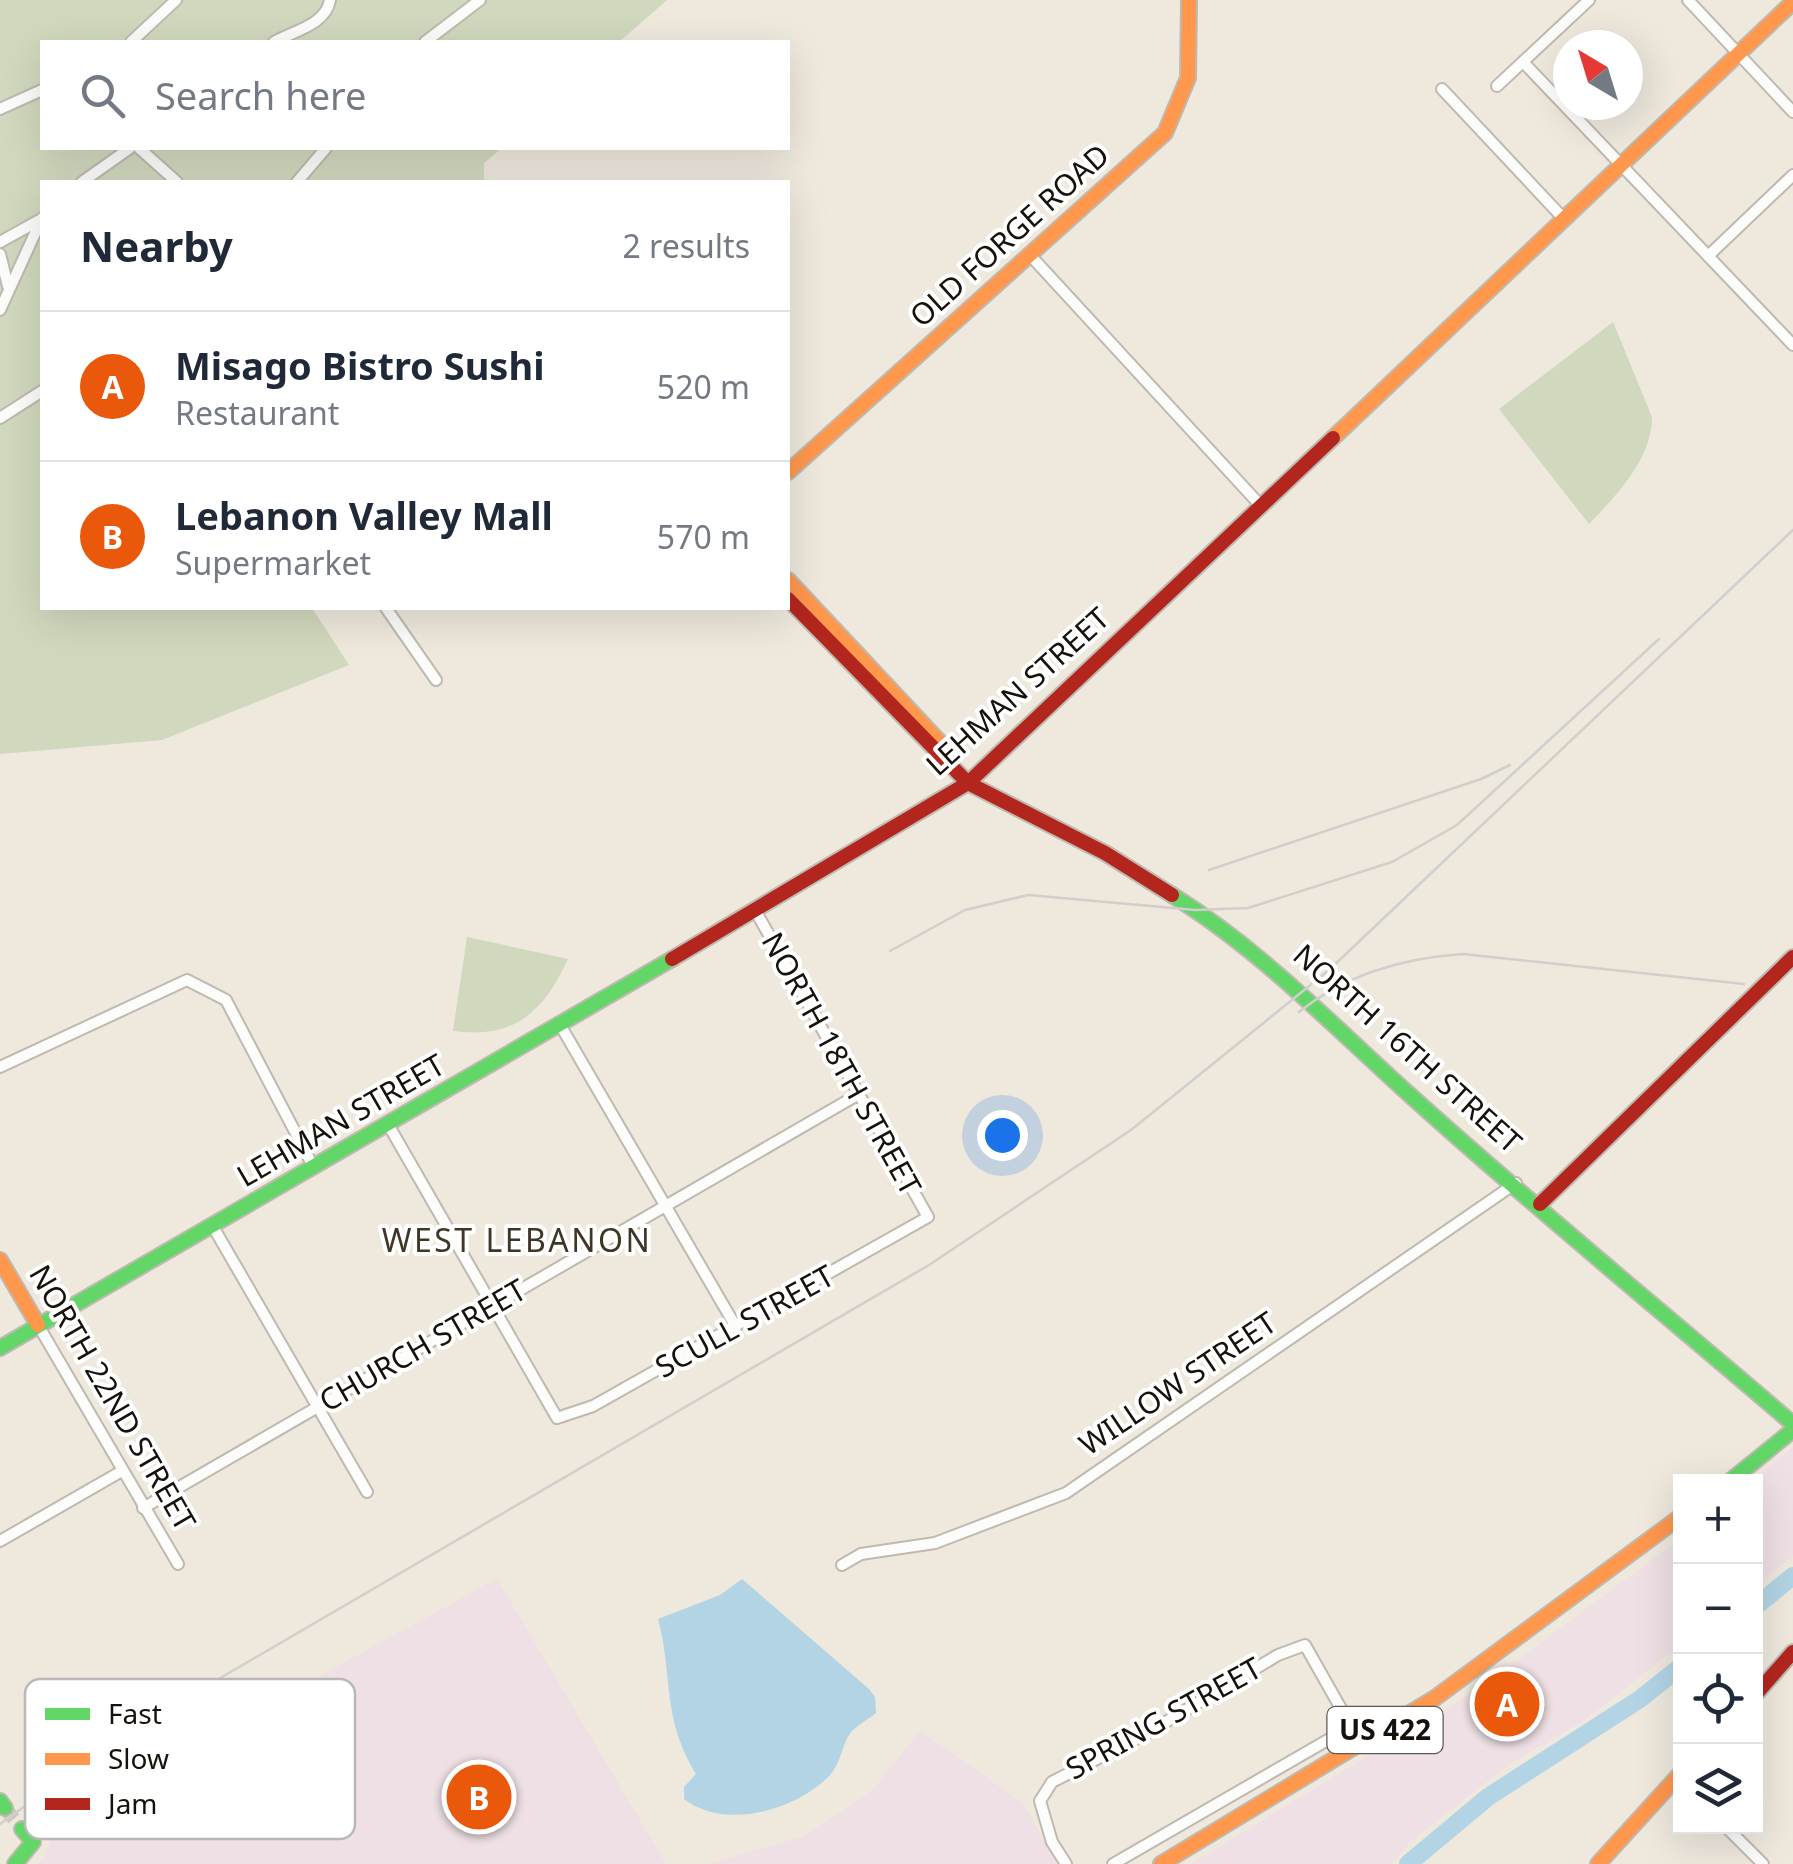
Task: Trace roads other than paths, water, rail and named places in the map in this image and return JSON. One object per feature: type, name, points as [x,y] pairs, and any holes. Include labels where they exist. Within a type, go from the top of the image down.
[{"type":"main road","name":"OLD FORGE ROAD","points":[[790,470],[1165,134],[1188,78],[1189,0]]},
{"type":"main road","name":"LEHMAN STREET","points":[[0,1348],[389,1126],[968,783],[1793,2]]},
{"type":"main road","name":"NORTH 16TH STREET","points":[[790,582],[948,751],[951,763]]},
{"type":"main road","name":"NORTH 16TH STREET","points":[[790,602],[935,754],[951,763],[968,783],[1105,853],[1226,930],[1277,970],[1411,1096],[1516,1183],[1793,1427]]},
{"type":"main road","points":[[1540,1204],[1793,958]]},
{"type":"main road","name":"NORTH 22ND STREET","points":[[0,1260],[38,1324]]},
{"type":"main road","points":[[1737,1474],[1793,1427]]},
{"type":"main road","name":"US 422","points":[[1161,1864],[1474,1671],[1673,1523]]},
{"type":"main road","points":[[1763,1686],[1792,1654]]},
{"type":"main road","points":[[1598,1864],[1673,1784]]},
{"type":"main road","points":[[22,1830],[25,1833]]},
{"type":"main road","points":[[15,1864],[33,1842],[30,1839]]},
{"type":"street","points":[[132,40],[176,0]]},
{"type":"street","points":[[278,40],[320,19],[330,0]]},
{"type":"street","points":[[428,40],[480,0]]},
{"type":"street","points":[[1497,86],[1589,0]]},
{"type":"street","points":[[1688,0],[1793,112]]},
{"type":"street","points":[[1523,62],[1793,345]]},
{"type":"street","points":[[1442,90],[1563,218]]},
{"type":"street","points":[[0,109],[40,91]]},
{"type":"street","points":[[85,180],[127,150]]},
{"type":"street","points":[[141,150],[175,180]]},
{"type":"street","points":[[299,180],[324,150]]},
{"type":"street","points":[[1708,256],[1793,175]]},
{"type":"street","points":[[0,242],[40,219]]},
{"type":"street","points":[[0,310],[40,222]]},
{"type":"street","points":[[0,254],[8,290]]},
{"type":"street","points":[[1030,255],[1261,506]]},
{"type":"street","points":[[0,418],[40,391]]},
{"type":"street","points":[[393,611],[436,680]]},
{"type":"street","name":"NORTH 18TH STREET","points":[[755,910],[928,1217]]},
{"type":"street","points":[[0,1068],[187,980],[226,1000],[314,1168]]},
{"type":"street","points":[[559,1023],[736,1327]]},
{"type":"street","name":"CHURCH STREET","points":[[143,1508],[858,1094]]},
{"type":"street","points":[[389,1126],[492,1306]]},
{"type":"street","name":"WILLOW STREET","points":[[842,1565],[862,1554],[936,1544],[1066,1493],[1516,1183]]},
{"type":"street","name":"SCULL STREET","points":[[492,1306],[557,1418],[593,1406],[928,1217]]},
{"type":"street","points":[[212,1225],[367,1492]]},
{"type":"street","name":"NORTH 22ND STREET","points":[[38,1324],[178,1564]]},
{"type":"street","points":[[0,1541],[122,1470]]},
{"type":"street","name":"SPRING STREET","points":[[1066,1864],[1052,1842],[1040,1801],[1052,1782],[1149,1732],[1278,1656],[1304,1645],[1352,1726]]},
{"type":"street","points":[[1113,1864],[1352,1726],[1361,1744]]},
{"type":"street","points":[[1734,1834],[1763,1864]]},
{"type":"water","points":[[742,1579],[869,1689],[875,1697],[876,1713],[851,1732],[830,1775],[799,1798],[760,1812],[719,1814],[684,1799],[684,1787],[696,1774],[673,1715],[658,1619],[720,1595]]},
{"type":"waterway","points":[[1763,1600],[1793,1576]]},
{"type":"waterway","points":[[1408,1864],[1488,1797],[1640,1699],[1673,1673]]},
{"type":"tunnel","points":[[5,1808],[22,1829]]},
{"type":"railway","points":[[219,1679],[929,1265],[1131,1130],[1329,970],[1793,530]]},
{"type":"railway","points":[[890,951],[965,910],[1028,895],[1195,910],[1248,908],[1392,862],[1457,825],[1659,639]]},
{"type":"railway","points":[[1209,870],[1481,779],[1510,765]]},
{"type":"railway","points":[[1299,1012],[1336,987],[1376,970],[1419,959],[1463,954],[1744,984]]},
{"type":"railway","points":[[0,1824],[25,1806]]},
{"type":"place","name":"Misago Bistro Sushi","points":[[1507,1704]]},
{"type":"place","name":"Lebanon Valley Mall","points":[[479,1797]]},
{"type":"district","name":"WEST LEBANON","points":[[517,1241]]}]
